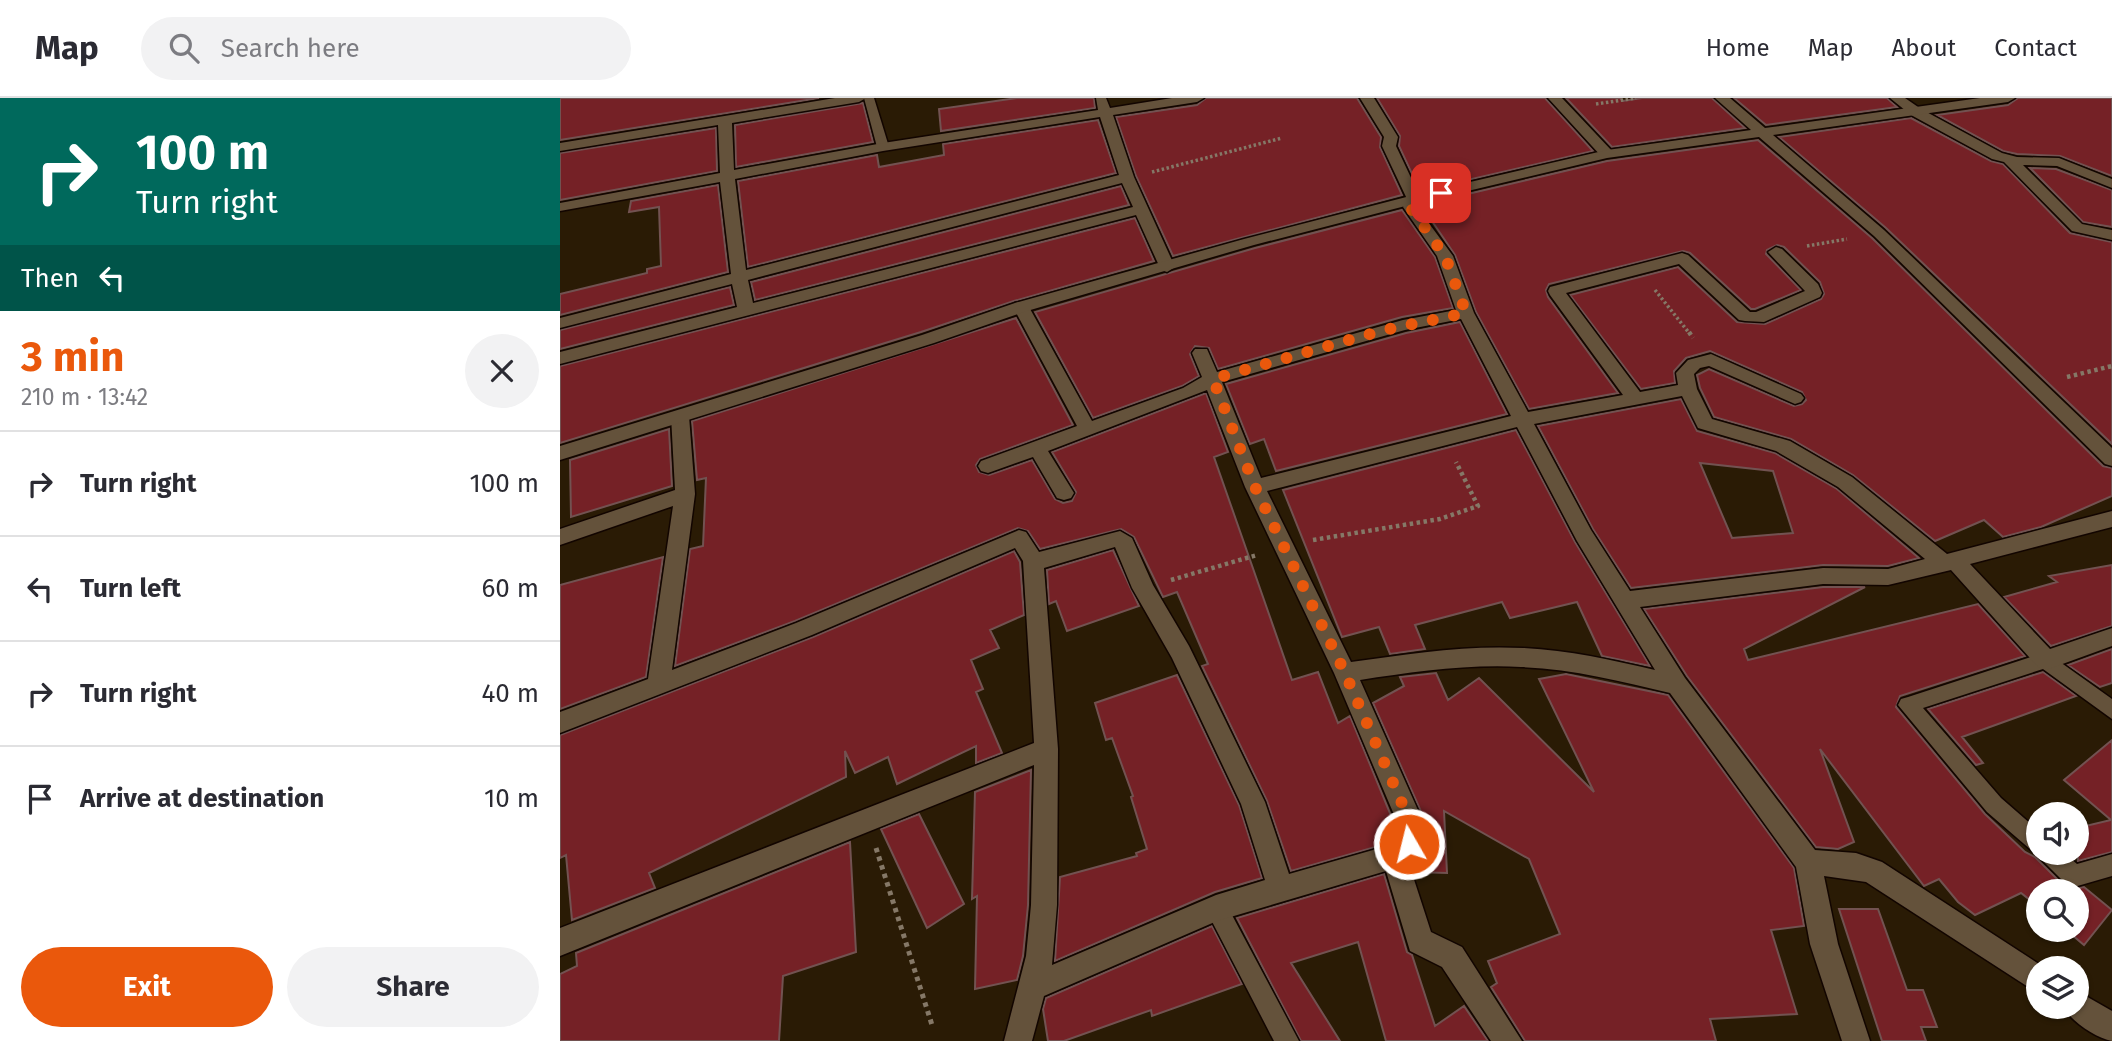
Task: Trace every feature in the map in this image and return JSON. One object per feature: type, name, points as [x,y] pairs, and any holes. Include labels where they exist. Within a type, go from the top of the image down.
[{"type":"street","points":[[560,147],[859,98]]},
{"type":"street","points":[[560,207],[1102,105],[1196,98]]},
{"type":"street","points":[[1367,98],[1391,137],[1389,146],[1414,199]]},
{"type":"street","points":[[1722,98],[1879,233],[2112,459]]},
{"type":"street","points":[[1897,98],[1916,112],[1997,156],[2059,162],[2112,184]]},
{"type":"street","points":[[560,453],[1021,307],[1249,242],[1414,199],[1607,154],[2008,98]]},
{"type":"street","points":[[1560,104],[1607,154]]},
{"type":"street","points":[[1102,105],[1127,177],[1167,267]]},
{"type":"street","points":[[725,120],[726,176],[738,276],[746,310]]},
{"type":"street","points":[[2009,159],[2077,228],[2112,234]]},
{"type":"street","points":[[560,323],[1127,177]]},
{"type":"street","points":[[1414,199],[1410,207],[1445,256],[1466,313],[1555,482],[1624,600],[1677,685],[1808,862],[1824,944],[1856,1041]]},
{"type":"street","points":[[560,358],[1141,209]]},
{"type":"street","points":[[1635,398],[1556,291],[1682,258],[1745,316],[1758,318],[1814,293],[1776,252]]},
{"type":"street","points":[[1021,307],[1088,430]]},
{"type":"street","points":[[988,466],[1189,392],[1213,379],[1391,328],[1466,313]]},
{"type":"street","points":[[1032,987],[1216,908],[1394,856],[1409,844],[1408,817],[1345,673],[1255,487],[1201,353]]},
{"type":"street","points":[[1795,398],[1712,360],[1694,364],[1685,373],[1688,389],[1705,423],[1783,446],[1845,482],[1950,563],[2046,660],[2112,637]]},
{"type":"street","points":[[1255,487],[1524,419],[1688,389]]},
{"type":"street","points":[[659,684],[685,494],[680,416]]},
{"type":"street","points":[[1037,448],[1064,494]]},
{"type":"street","points":[[560,537],[685,494]]},
{"type":"street","points":[[1624,600],[1823,576],[1888,577],[2112,519]]},
{"type":"street","points":[[560,723],[804,629],[1019,538],[1033,560],[1046,749],[1044,905],[1040,957],[1017,1041]]},
{"type":"street","points":[[1033,560],[1046,560],[1119,539],[1125,544],[1143,588],[1181,653],[1253,802],[1281,888]]},
{"type":"street","points":[[1345,673],[1439,659],[1544,659],[1677,685]]},
{"type":"street","points":[[560,942],[1046,749]]},
{"type":"street","points":[[1394,856],[1420,942],[1452,957],[1508,1041]]},
{"type":"street","points":[[1808,862],[1856,866],[1873,871],[2026,971]]},
{"type":"street","points":[[2089,1013],[2112,1028]]},
{"type":"lane","points":[[869,98],[883,147]]},
{"type":"lane","points":[[2026,833],[1994,805],[1908,705],[2046,660],[2112,710]]},
{"type":"lane","points":[[2062,865],[2074,876],[2112,865]]},
{"type":"lane","points":[[1216,908],[1287,1041]]},
{"type":"path","points":[[1560,104],[1636,98]]},
{"type":"path","points":[[1127,177],[1282,138]]},
{"type":"path","points":[[1776,252],[1879,233]]},
{"type":"path","points":[[1639,269],[1712,360]]},
{"type":"path","points":[[2036,386],[2112,366]]},
{"type":"path","points":[[1143,588],[1336,533],[1405,525],[1468,511],[1478,506],[1444,439]]},
{"type":"path","points":[[867,821],[932,1026]]},
{"type":"building","points":[[560,98],[819,98],[560,140]]},
{"type":"building","points":[[1017,98],[1094,98],[1095,108],[941,131],[939,109]]},
{"type":"building","points":[[1206,98],[1357,98],[1381,137],[1380,147],[1402,195],[1173,256],[1136,176],[1116,117],[1197,105]]},
{"type":"building","points":[[1377,98],[1545,98],[1593,151],[1420,191],[1399,146],[1400,136]]},
{"type":"building","points":[[1566,98],[1620,98],[1623,101],[1642,98],[1712,98],[1745,128],[1612,147]]},
{"type":"building","points":[[1734,98],[1887,98],[1897,107],[1766,125]]},
{"type":"building","points":[[2018,98],[2112,98],[2112,176],[2060,156],[2003,151],[1937,115],[2008,105]]},
{"type":"building","points":[[863,103],[873,142],[736,167],[735,125]]},
{"type":"building","points":[[1911,118],[1991,161],[2003,164],[2070,233],[2112,242],[2112,444],[1886,228],[1779,137]]},
{"type":"building","points":[[1098,120],[1116,173],[748,267],[738,181],[877,155],[879,167],[944,155],[943,144]]},
{"type":"building","points":[[716,128],[717,171],[560,200],[560,153]]},
{"type":"building","points":[[1758,140],[1872,238],[2103,466],[2112,468],[2112,496],[2041,527],[2003,537],[1984,520],[1935,541],[1853,475],[1791,439],[1714,417],[1697,375],[1709,369],[1794,406],[1806,400],[1802,392],[1710,351],[1686,358],[1674,371],[1675,383],[1641,389],[1570,295],[1678,267],[1737,322],[1765,324],[1821,299],[1824,294],[1820,282],[1784,247],[1777,245],[1767,250],[1766,254],[1801,290],[1755,309],[1751,309],[1690,253],[1683,251],[1549,284],[1546,290],[1548,297],[1618,393],[1529,409],[1476,312],[1455,255],[1421,205],[1607,161]]},
{"type":"building","points":[[2030,168],[2056,169],[2112,190],[2112,227],[2083,222]]},
{"type":"building","points":[[718,185],[728,272],[560,315],[560,294],[647,273],[647,269],[661,266],[659,207],[629,212],[631,201]]},
{"type":"building","points":[[1121,186],[1129,205],[755,300],[751,282]]},
{"type":"building","points":[[1402,210],[1435,257],[1453,308],[1402,317],[1218,369],[1209,348],[1195,346],[1190,354],[1199,376],[1182,386],[1093,418],[1035,312],[1255,248]]},
{"type":"building","points":[[1135,218],[1154,261],[1014,301],[560,443],[560,366]]},
{"type":"building","points":[[730,287],[734,305],[560,349],[560,330]]},
{"type":"building","points":[[1016,318],[1073,425],[980,459],[976,465],[979,472],[989,475],[1032,460],[1055,499],[1063,503],[1072,501],[1076,492],[1052,452],[1206,393],[1228,452],[1214,457],[1292,680],[1318,672],[1338,723],[1350,716],[1392,818],[1393,837],[1386,844],[1291,871],[1267,801],[1202,666],[1208,664],[1177,592],[1163,597],[1134,537],[1121,529],[1040,549],[1028,531],[1018,528],[795,621],[675,666],[690,549],[703,546],[706,478],[697,480],[692,421]]},
{"type":"building","points":[[1460,322],[1507,414],[1276,471],[1264,439],[1250,444],[1226,384],[1406,333]]},
{"type":"building","points":[[1681,399],[1697,431],[1775,453],[1837,489],[1919,558],[1888,566],[1823,565],[1631,588],[1593,529],[1538,426]],"holes":[[[1700,463],[1773,471],[1793,533],[1732,538]]]},
{"type":"building","points":[[669,429],[672,486],[571,517],[570,460]]},
{"type":"building","points":[[1516,430],[1575,542],[1650,666],[1602,656],[1577,602],[1510,618],[1502,602],[1415,625],[1425,649],[1390,654],[1379,627],[1342,637],[1283,490]]},
{"type":"building","points":[[1113,550],[1139,606],[1067,631],[1056,601],[1049,604],[1047,570]]},
{"type":"building","points":[[1014,551],[1020,562],[1024,615],[990,630],[999,648],[971,660],[983,689],[976,692],[1002,753],[976,763],[976,746],[897,784],[888,757],[855,773],[845,751],[846,777],[649,873],[655,888],[572,920],[566,855],[560,858],[560,735],[813,637]]},
{"type":"building","points":[[663,557],[646,677],[560,709],[560,585]]},
{"type":"building","points":[[2112,565],[2112,626],[2051,646],[2004,597],[2057,582],[2049,576]]},
{"type":"building","points":[[1823,587],[1865,587],[1744,649],[1748,660],[1978,604],[2025,656],[1900,696],[1896,707],[1985,814],[2026,852],[2026,865],[2043,865],[2057,879],[2026,879],[2026,897],[2021,893],[1975,915],[1958,902],[1939,879],[1924,886],[1820,749],[1854,842],[1838,849],[1816,847],[1687,676],[1644,609]]},
{"type":"building","points":[[2112,649],[2112,683],[2100,687],[2068,665]]},
{"type":"building","points":[[2043,672],[2076,696],[1962,737],[1983,763],[1976,765],[1928,709]]},
{"type":"building","points":[[1436,673],[1448,700],[1479,678],[1594,792],[1539,679],[1566,674],[1668,695],[1794,868],[1804,926],[1771,930],[1797,1014],[1710,1019],[1716,1041],[1525,1041],[1491,987],[1497,983],[1488,961],[1560,934],[1529,859],[1444,811],[1447,873],[1414,872],[1411,862],[1420,855],[1424,845],[1423,816],[1373,703],[1404,686],[1400,677]]},
{"type":"building","points":[[1177,675],[1239,805],[1262,878],[1215,892],[1055,961],[1060,877],[1137,856],[1136,853],[1147,849],[1131,797],[1133,796],[1112,738],[1106,740],[1095,703]]},
{"type":"building","points":[[2112,740],[2112,852],[2089,858],[2089,825],[2111,820],[2064,780]]},
{"type":"building","points":[[1031,770],[1028,905],[1023,956],[1017,980],[975,989],[977,896],[972,899],[975,792]]},
{"type":"building","points":[[919,814],[964,904],[927,928],[881,829]]},
{"type":"building","points":[[850,842],[856,952],[783,976],[779,1041],[560,1041],[560,974],[577,966],[576,953]]},
{"type":"building","points":[[1384,874],[1407,952],[1412,955],[1435,1026],[1464,1006],[1488,1041],[1386,1041],[1358,942],[1291,963],[1340,1041],[1301,1041],[1237,918]]},
{"type":"building","points":[[2089,891],[2112,910],[2089,939]]},
{"type":"building","points":[[1839,909],[1878,909],[1907,990],[1923,990],[1937,1027],[1921,1027],[1926,1041],[1882,1041]]},
{"type":"building","points":[[1212,926],[1242,984],[1152,1016],[1151,1010],[1064,1041],[1048,1041],[1043,1009],[1046,998]]},
{"type":"route","points":[[1409,844],[1408,817],[1345,673],[1255,487],[1213,379],[1403,325],[1466,313],[1445,256],[1410,207],[1414,199],[1441,193]]}]
